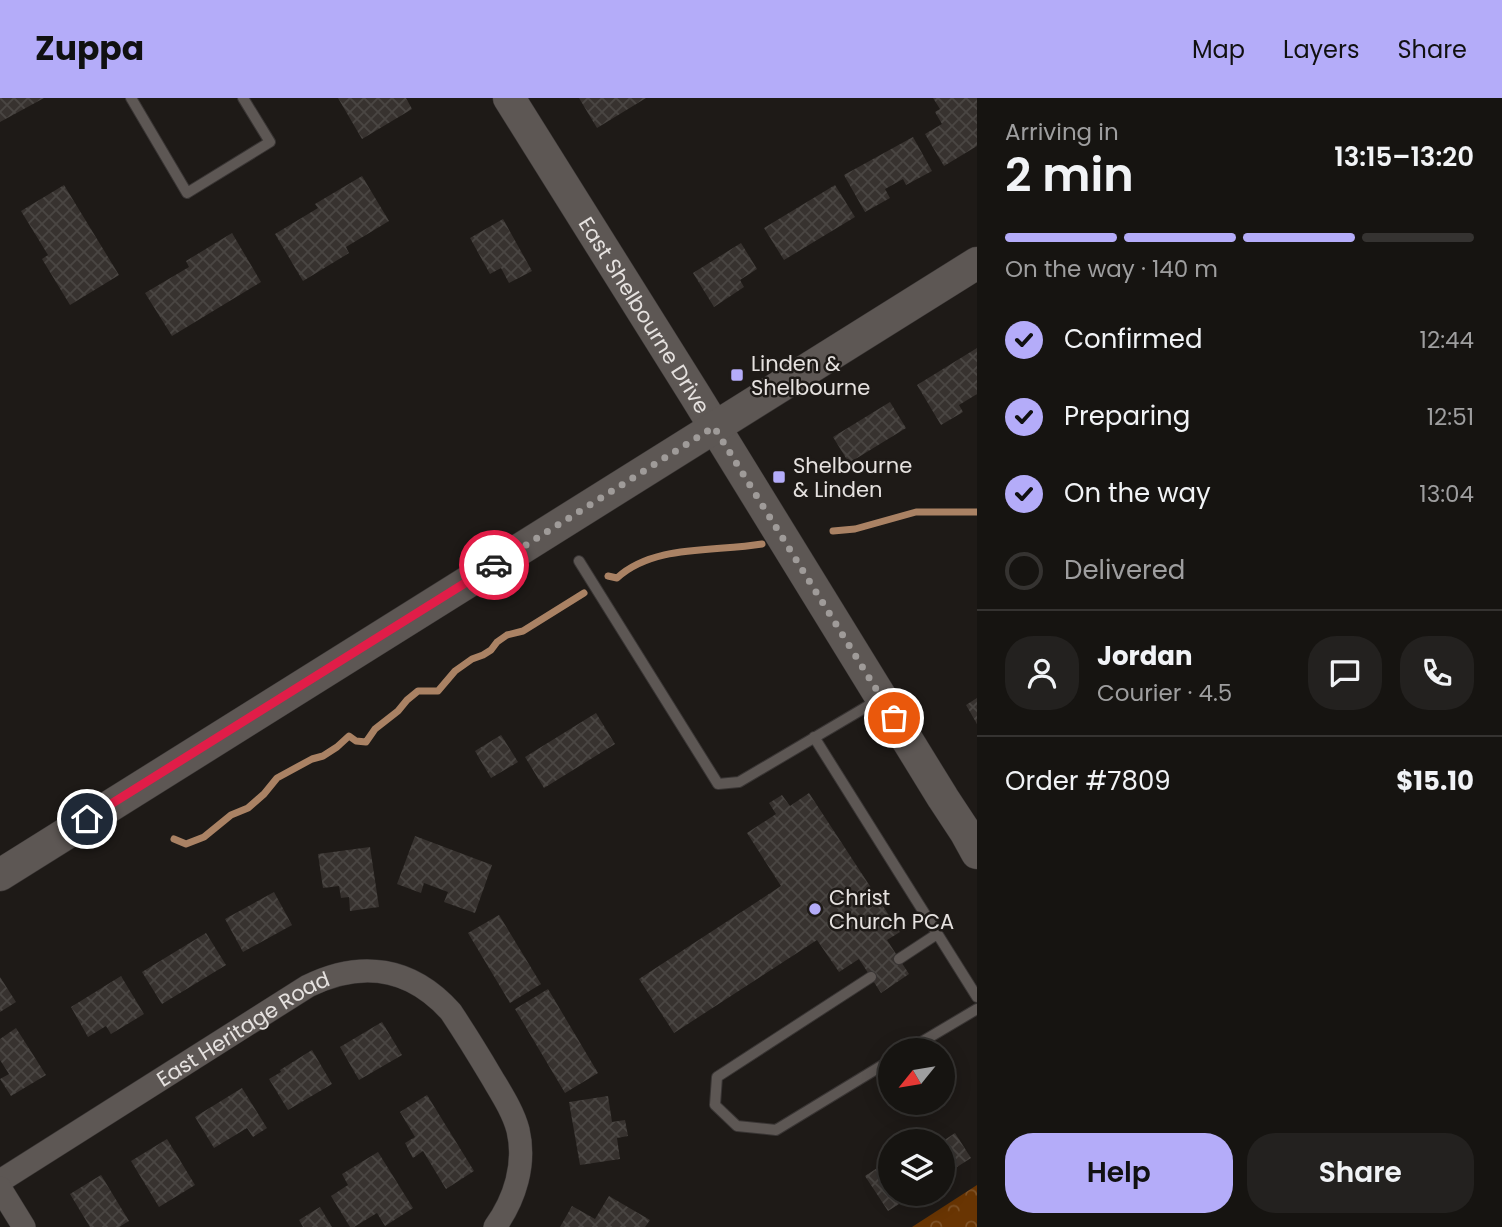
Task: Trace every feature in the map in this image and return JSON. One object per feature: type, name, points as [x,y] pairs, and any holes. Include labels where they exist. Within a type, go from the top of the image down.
[{"type":"main road","name":"East Shelbourne Drive","points":[[509,98],[881,698],[973,838]]},
{"type":"main road","points":[[0,875],[977,263]]},
{"type":"street","name":"East Heritage Road","points":[[0,1181],[308,986],[341,973],[358,971],[395,974],[426,988],[440,999],[451,1012],[507,1102],[521,1148],[512,1198],[495,1227]]},
{"type":"street","points":[[0,1188],[24,1227]]},
{"type":"lane","points":[[131,98],[187,194],[270,142],[243,98]]},
{"type":"lane","points":[[579,561],[718,783],[739,782],[881,698]]},
{"type":"lane","points":[[814,737],[977,997]]},
{"type":"lane","points":[[899,959],[937,934]]},
{"type":"lane","points":[[870,977],[717,1076],[715,1105],[737,1126],[776,1129],[878,1068]]},
{"type":"lane","points":[[928,1038],[977,1009]]},
{"type":"green space","points":[[977,1185],[977,1227],[912,1227],[944,1206],[955,1206],[955,1199]]},
{"type":"building","points":[[0,98],[44,98],[0,122]]},
{"type":"building","points":[[338,98],[406,98],[412,109],[362,139]]},
{"type":"building","points":[[579,98],[646,98],[597,128]]},
{"type":"building","points":[[933,98],[977,98],[977,146],[944,166],[925,134],[942,124],[935,112],[940,109]]},
{"type":"building","points":[[913,137],[932,171],[906,185],[903,179],[885,189],[890,198],[865,212],[844,175]]},
{"type":"building","points":[[362,176],[389,221],[346,247],[349,253],[303,281],[275,234],[318,208],[315,204]]},
{"type":"building","points":[[64,185],[119,275],[70,305],[42,259],[48,255],[21,211]]},
{"type":"building","points":[[835,185],[855,217],[784,260],[764,228]]},
{"type":"building","points":[[503,219],[532,271],[509,283],[501,268],[490,274],[470,238]]},
{"type":"building","points":[[232,233],[261,282],[172,336],[145,293],[189,267],[186,261]]},
{"type":"building","points":[[741,243],[757,269],[740,280],[744,287],[714,307],[693,273]]},
{"type":"building","points":[[977,348],[977,394],[959,405],[963,412],[941,425],[917,385]]},
{"type":"building","points":[[890,402],[906,428],[849,463],[833,437]]},
{"type":"building","points":[[977,698],[977,724],[966,705]]},
{"type":"building","points":[[596,713],[615,744],[544,788],[525,757]]},
{"type":"building","points":[[501,735],[518,762],[491,778],[475,751]]},
{"type":"building","name":"Christ Church PCA","points":[[809,793],[900,932],[887,940],[909,974],[881,993],[859,959],[839,972],[817,940],[674,1033],[639,979],[781,886],[747,833],[776,814],[769,803],[782,795],[790,806]]},
{"type":"building","points":[[415,836],[492,865],[475,913],[444,902],[448,892],[424,883],[421,893],[397,884]]},
{"type":"building","points":[[370,847],[379,907],[350,911],[349,897],[341,898],[339,886],[323,888],[318,854]]},
{"type":"building","points":[[274,892],[292,925],[243,952],[225,919]]},
{"type":"building","points":[[499,915],[541,984],[510,1003],[468,933]]},
{"type":"building","points":[[206,933],[226,965],[162,1004],[142,972]]},
{"type":"building","points":[[121,976],[144,1014],[111,1034],[106,1026],[88,1037],[71,1007]]},
{"type":"building","points":[[0,977],[16,1002],[0,1012]]},
{"type":"building","points":[[548,989],[598,1073],[565,1093],[515,1009]]},
{"type":"building","points":[[382,1022],[402,1055],[359,1080],[340,1047]]},
{"type":"building","points":[[16,1028],[46,1075],[11,1096],[0,1079],[9,1074],[0,1060],[0,1039]]},
{"type":"building","points":[[312,1050],[332,1084],[288,1110],[269,1079]]},
{"type":"building","points":[[242,1088],[267,1128],[253,1137],[247,1128],[214,1148],[195,1117]]},
{"type":"building","points":[[427,1095],[474,1171],[446,1189],[423,1151],[413,1158],[405,1143],[415,1137],[400,1112]]},
{"type":"building","points":[[608,1096],[612,1122],[625,1120],[628,1136],[617,1138],[620,1159],[580,1165],[569,1102]]},
{"type":"building","points":[[955,1133],[971,1158],[955,1168]]},
{"type":"building","points":[[167,1139],[195,1185],[159,1207],[131,1161]]},
{"type":"building","points":[[378,1152],[413,1208],[385,1226],[377,1213],[350,1227],[331,1196],[348,1185],[342,1174]]},
{"type":"building","points":[[878,1168],[878,1196],[865,1176]]},
{"type":"building","points":[[101,1175],[129,1221],[119,1227],[90,1227],[70,1194]]},
{"type":"building","points":[[609,1196],[650,1220],[645,1227],[560,1227],[572,1206],[595,1219]]},
{"type":"building","points":[[320,1207],[332,1227],[303,1227],[299,1220]]},
{"type":"waterway","points":[[833,531],[855,529],[916,512],[977,512]]},
{"type":"waterway","points":[[608,576],[617,578],[632,567],[667,554],[762,544]]},
{"type":"waterway","points":[[174,839],[186,844],[204,837],[231,815],[248,808],[277,778],[323,756],[349,736],[356,741],[366,742],[375,729],[418,691],[438,691],[455,671],[491,650],[507,635],[523,631],[584,593]]},
{"type":"way so far","points":[[494,565],[714,427],[894,718]]},
{"type":"place","name":"Linden & Shelbourne","points":[[737,375]]},
{"type":"place","name":"Shelbourne & Linden","points":[[779,477]]},
{"type":"place","name":"Christ Church PCA","points":[[815,909]]},
{"type":"route","points":[[87,819],[494,565]]}]
